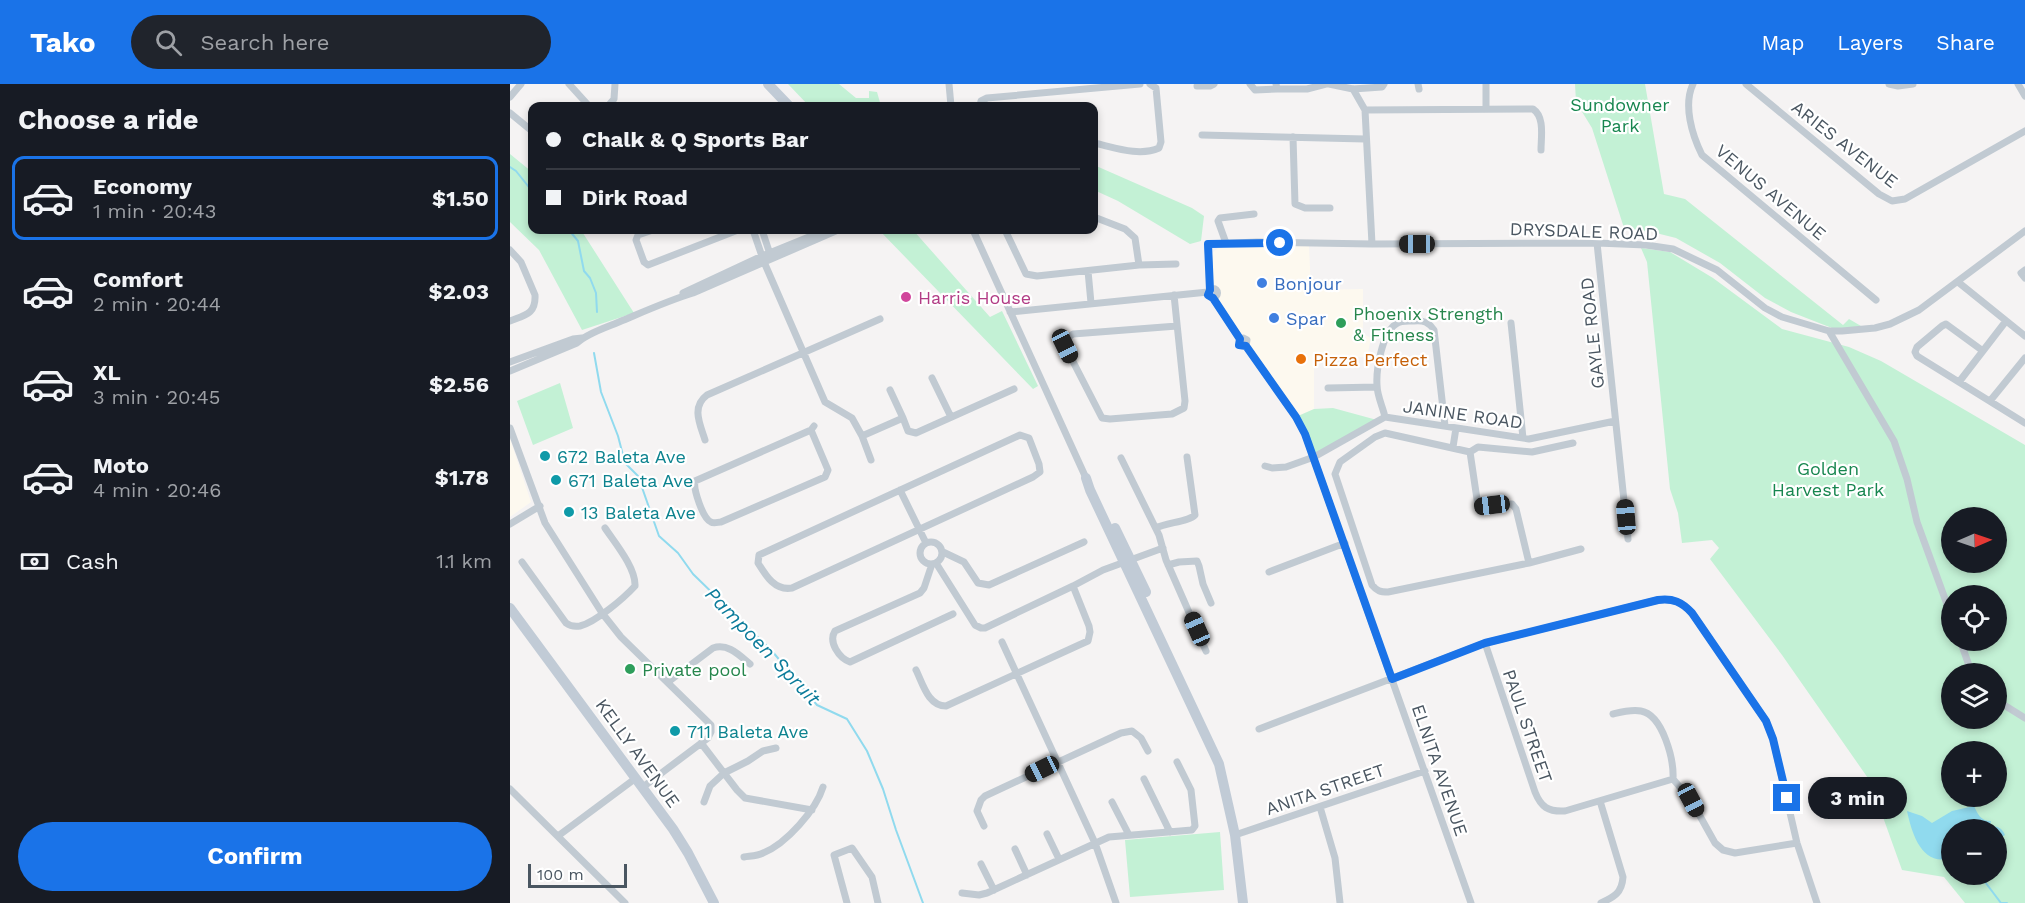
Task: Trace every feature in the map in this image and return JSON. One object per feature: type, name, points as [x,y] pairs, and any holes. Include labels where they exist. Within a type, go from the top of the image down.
[{"type":"street","points":[[510,97],[520,84]]},
{"type":"street","points":[[569,84],[585,102]]},
{"type":"street","points":[[611,102],[614,99],[615,84]]},
{"type":"street","points":[[768,84],[785,102]]},
{"type":"street","points":[[949,84],[951,102]]},
{"type":"street","points":[[981,102],[987,98],[1140,84]]},
{"type":"street","points":[[1098,144],[1137,151],[1159,148],[1161,142],[1156,87],[1150,84]]},
{"type":"street","points":[[1197,86],[1214,84]]},
{"type":"street","points":[[1251,84],[1255,90],[1277,87],[1307,89],[1328,84],[1353,89],[1382,87],[1384,84]]},
{"type":"street","points":[[1486,84],[1486,109]]},
{"type":"street","name":"VENUS AVENUE","points":[[1693,84],[1688,100],[1696,139],[1702,154],[1876,300]]},
{"type":"street","name":"ARIES AVENUE","points":[[1746,84],[1879,194],[1892,201],[1905,199],[2025,131]]},
{"type":"street","points":[[1889,84],[1898,86],[1912,84]]},
{"type":"street","points":[[2018,84],[2025,96]]},
{"type":"street","points":[[1353,89],[1365,110],[1372,244]]},
{"type":"street","points":[[1365,110],[1528,108],[1537,112],[1540,122],[1541,150]]},
{"type":"street","points":[[510,113],[528,128]]},
{"type":"street","points":[[1202,135],[1365,139]]},
{"type":"street","points":[[1293,137],[1295,204],[1305,208],[1330,208]]},
{"type":"street","points":[[1010,312],[1211,293],[1208,244],[1226,243],[1218,221],[1220,218],[1254,214]]},
{"type":"street","points":[[1098,219],[1125,229],[1136,238],[1139,265]]},
{"type":"street","name":"DRYSDALE ROAD","points":[[1226,243],[1646,245],[1673,249],[1717,270],[1765,308],[1782,317],[1829,331],[1859,330],[1890,324],[1919,310],[2025,231]]},
{"type":"street","points":[[641,234],[636,240],[644,262],[651,265],[728,234]]},
{"type":"street","points":[[755,234],[767,258]]},
{"type":"street","points":[[763,234],[769,272],[825,402],[852,418],[871,460]]},
{"type":"street","points":[[510,363],[573,339],[591,335],[693,293],[818,234]]},
{"type":"street","points":[[767,258],[828,234]]},
{"type":"street","points":[[975,234],[1090,490],[1127,562],[1155,630],[1219,764],[1235,835],[1243,903]]},
{"type":"street","points":[[1007,234],[1026,274],[1037,276],[1139,265],[1176,264]]},
{"type":"street","name":"GAYLE ROAD","points":[[1598,243],[1628,539]]},
{"type":"street","points":[[510,250],[521,262],[535,300],[533,309],[529,313],[510,321]]},
{"type":"street","points":[[2025,270],[2021,273],[2025,278]]},
{"type":"street","points":[[1088,271],[1091,303]]},
{"type":"street","points":[[1958,282],[2025,336]]},
{"type":"street","name":"ELNITA AVENUE","points":[[1211,293],[1240,339],[1239,345],[1246,346],[1296,417],[1305,434],[1471,903]]},
{"type":"street","points":[[1174,295],[1178,326],[1185,401],[1184,408],[1172,414],[1110,420],[1102,418],[1065,346],[1066,339],[1073,334],[1178,326]]},
{"type":"street","points":[[705,440],[697,413],[701,399],[706,394],[880,319]]},
{"type":"street","points":[[1385,417],[1377,387],[1380,356],[1394,325],[1402,321],[1421,320],[1431,325],[1434,330],[1445,426]]},
{"type":"street","points":[[1959,382],[2006,321]]},
{"type":"street","points":[[1511,323],[1523,438]]},
{"type":"street","points":[[1983,351],[1946,324],[1917,347],[1915,352],[1917,356],[2024,421]]},
{"type":"street","points":[[1829,331],[1894,441],[1907,479],[1917,522],[1941,588]]},
{"type":"street","points":[[510,371],[577,343],[582,338]]},
{"type":"street","points":[[1990,401],[2025,358]]},
{"type":"street","points":[[932,378],[951,417]]},
{"type":"street","points":[[1328,388],[1377,387]]},
{"type":"street","points":[[890,390],[908,431],[916,433],[1014,389]]},
{"type":"street","name":"JANINE ROAD","points":[[1265,466],[1286,467],[1314,457],[1385,417],[1523,438],[1543,437],[1615,421]]},
{"type":"street","points":[[862,436],[903,418]]},
{"type":"street","points":[[510,428],[545,523],[602,613],[621,637],[711,725],[708,738],[558,836]]},
{"type":"street","points":[[813,428],[827,466],[828,472],[825,477],[721,522],[713,523],[708,520],[695,493],[696,481],[813,428]]},
{"type":"street","points":[[1453,447],[1456,428]]},
{"type":"street","points":[[1470,452],[1385,433],[1375,437],[1338,465],[1335,479],[1354,527],[1372,585],[1378,591],[1388,592],[1529,563],[1581,549]]},
{"type":"street","points":[[1020,435],[1029,438],[1040,468],[1038,474],[918,528],[788,589],[777,588],[758,563],[759,555],[1010,438],[1020,435]]},
{"type":"street","points":[[1470,452],[1474,448],[1482,447],[1532,452],[1573,443]]},
{"type":"street","points":[[1470,452],[1478,507],[1512,504],[1516,509],[1529,563]]},
{"type":"street","points":[[1156,528],[1171,522],[1191,519],[1195,515],[1187,457]]},
{"type":"street","points":[[1121,458],[1156,528],[1168,565],[1206,651]]},
{"type":"street","points":[[900,490],[926,543]]},
{"type":"street","points":[[510,524],[540,506]]},
{"type":"street","points":[[522,562],[569,625],[582,625],[602,613],[635,586],[635,578],[605,528]]},
{"type":"street","points":[[1084,542],[989,585],[978,583],[964,562],[943,552],[937,543],[926,543],[921,548],[920,556],[925,562],[934,564],[975,625],[985,628],[1098,573],[1163,548]]},
{"type":"street","points":[[1269,572],[1345,543]]},
{"type":"street","points":[[943,552],[941,559],[934,564],[920,592],[835,631],[832,636],[833,642],[841,657],[850,662],[953,614]]},
{"type":"street","points":[[1168,565],[1197,561],[1210,603]]},
{"type":"street","points":[[916,670],[933,702],[942,706],[954,704],[1088,640],[1089,626],[1073,586]]},
{"type":"street","points":[[1259,729],[1485,643],[1658,600],[1680,602],[1692,613],[1766,721],[1773,739],[1797,843],[1817,903]]},
{"type":"street","name":"KELLY AVENUE","points":[[510,608],[640,782],[688,853],[714,903]]},
{"type":"street","name":"KELLY AVENUE","points":[[510,616],[525,630]]},
{"type":"street","points":[[1002,642],[1095,843],[1116,903]]},
{"type":"street","name":"PAUL STREET","points":[[1485,643],[1539,802],[1543,807],[1554,812],[1564,811],[1674,779]]},
{"type":"street","points":[[668,682],[719,645],[725,645],[750,664]]},
{"type":"street","points":[[2007,707],[2025,718]]},
{"type":"street","points":[[1613,714],[1637,710],[1650,715],[1670,748],[1674,779],[1689,797],[1714,843],[1723,850],[1735,853],[1797,843]]},
{"type":"street","points":[[984,826],[977,811],[981,800],[1057,762],[1127,732],[1137,734],[1148,751]]},
{"type":"street","points":[[701,743],[746,798],[812,810]]},
{"type":"street","points":[[704,802],[710,786],[724,772],[763,751],[776,748]]},
{"type":"street","points":[[962,893],[979,895],[994,890],[1109,837],[1189,832],[1195,826],[1191,790],[1177,762]]},
{"type":"street","name":"ANITA STREET","points":[[1235,835],[1425,771]]},
{"type":"street","points":[[1144,779],[1170,832]]},
{"type":"street","points":[[744,857],[763,853],[772,848],[803,821],[820,798],[823,787]]},
{"type":"street","points":[[510,789],[625,903]]},
{"type":"street","points":[[1600,801],[1623,877],[1622,886],[1615,897],[1601,903]]},
{"type":"street","points":[[1112,802],[1129,835]]},
{"type":"street","points":[[1320,807],[1335,858],[1340,903]]},
{"type":"street","points":[[1047,834],[1059,859]]},
{"type":"street","points":[[847,903],[834,855],[852,849],[872,877],[878,903]]},
{"type":"street","points":[[1015,849],[1027,874]]},
{"type":"street","points":[[981,864],[994,890]]},
{"type":"shaded area","points":[[1309,246],[1311,290],[1363,289],[1363,334],[1371,338],[1367,357],[1314,359],[1314,409],[1298,416],[1207,290],[1205,259],[1218,248]]},
{"type":"shaded area","points":[[510,439],[531,502],[510,517]]},
{"type":"green space","points":[[788,84],[839,84],[856,98],[869,98],[869,91],[877,92],[880,102],[805,102]]},
{"type":"green space","name":"Sundowner Park","points":[[1575,84],[1645,84],[1664,194],[1685,199],[1843,325],[1849,319],[1861,326],[1837,330],[1791,312],[1765,298],[1720,263],[1676,238],[1624,228],[1592,128],[1576,102]]},
{"type":"green space","points":[[510,154],[528,169],[528,234],[584,234],[634,313],[582,330],[539,250],[510,222]]},
{"type":"green space","points":[[1098,167],[1192,208],[1204,216],[1201,241],[1190,244],[1118,201],[1098,192]]},
{"type":"green space","points":[[883,234],[917,234],[990,317],[1002,311],[1038,386],[1033,389]]},
{"type":"green space","name":"Golden Harvest Park","points":[[1641,248],[1670,252],[1713,278],[1782,329],[1849,347],[1881,361],[2025,445],[2025,903],[1965,903],[1950,885],[2007,885],[2007,819],[1941,819],[1941,876],[1902,870],[1870,781],[1782,655],[1710,559],[1719,548],[1712,540],[1682,543],[1678,513],[1670,489],[1647,262]]},
{"type":"green space","points":[[560,383],[573,428],[533,445],[517,401]]},
{"type":"green space","points":[[1333,408],[1377,420],[1315,455],[1298,416],[1314,409]]},
{"type":"green space","points":[[1220,832],[1224,890],[1130,897],[1125,840]]},
{"type":"water","points":[[1974,807],[1984,819],[1941,819],[1941,860],[1933,858],[1926,853],[1915,838],[1907,811],[1922,816],[1932,823],[1952,811]]},
{"type":"waterway","name":"Pampoen Spruit","points":[[510,167],[528,186]]},
{"type":"waterway","name":"Pampoen Spruit","points":[[572,234],[578,241],[584,271],[590,278],[596,293],[597,312]]},
{"type":"waterway","name":"Pampoen Spruit","points":[[594,353],[601,392],[618,436],[625,463],[638,476],[659,536],[678,553],[693,574],[772,651],[817,705],[847,719],[867,751],[883,789],[923,903]]},
{"type":"waterway","points":[[1987,885],[2001,903],[2007,903]]},
{"type":"place","name":"Bonjour","points":[[1262,283]]},
{"type":"place","name":"Harris House","points":[[906,297]]},
{"type":"place","name":"Spar","points":[[1274,318]]},
{"type":"place","name":"Phoenix Strength & Fitness","points":[[1341,323]]},
{"type":"place","name":"Pizza Perfect","points":[[1301,359]]},
{"type":"place","name":"672 Baleta Ave","points":[[545,456]]},
{"type":"place","name":"671 Baleta Ave","points":[[556,480]]},
{"type":"place","name":"13 Baleta Ave","points":[[569,512]]},
{"type":"place","name":"Private pool","points":[[630,669]]},
{"type":"place","name":"711 Baleta Ave","points":[[675,731]]},
{"type":"route","points":[[1280,243],[1208,244],[1210,290],[1208,295],[1213,298],[1240,339],[1239,345],[1246,346],[1296,417],[1305,434],[1392,679],[1485,643],[1658,600],[1676,601],[1692,613],[1766,721],[1773,739],[1787,798]]}]
